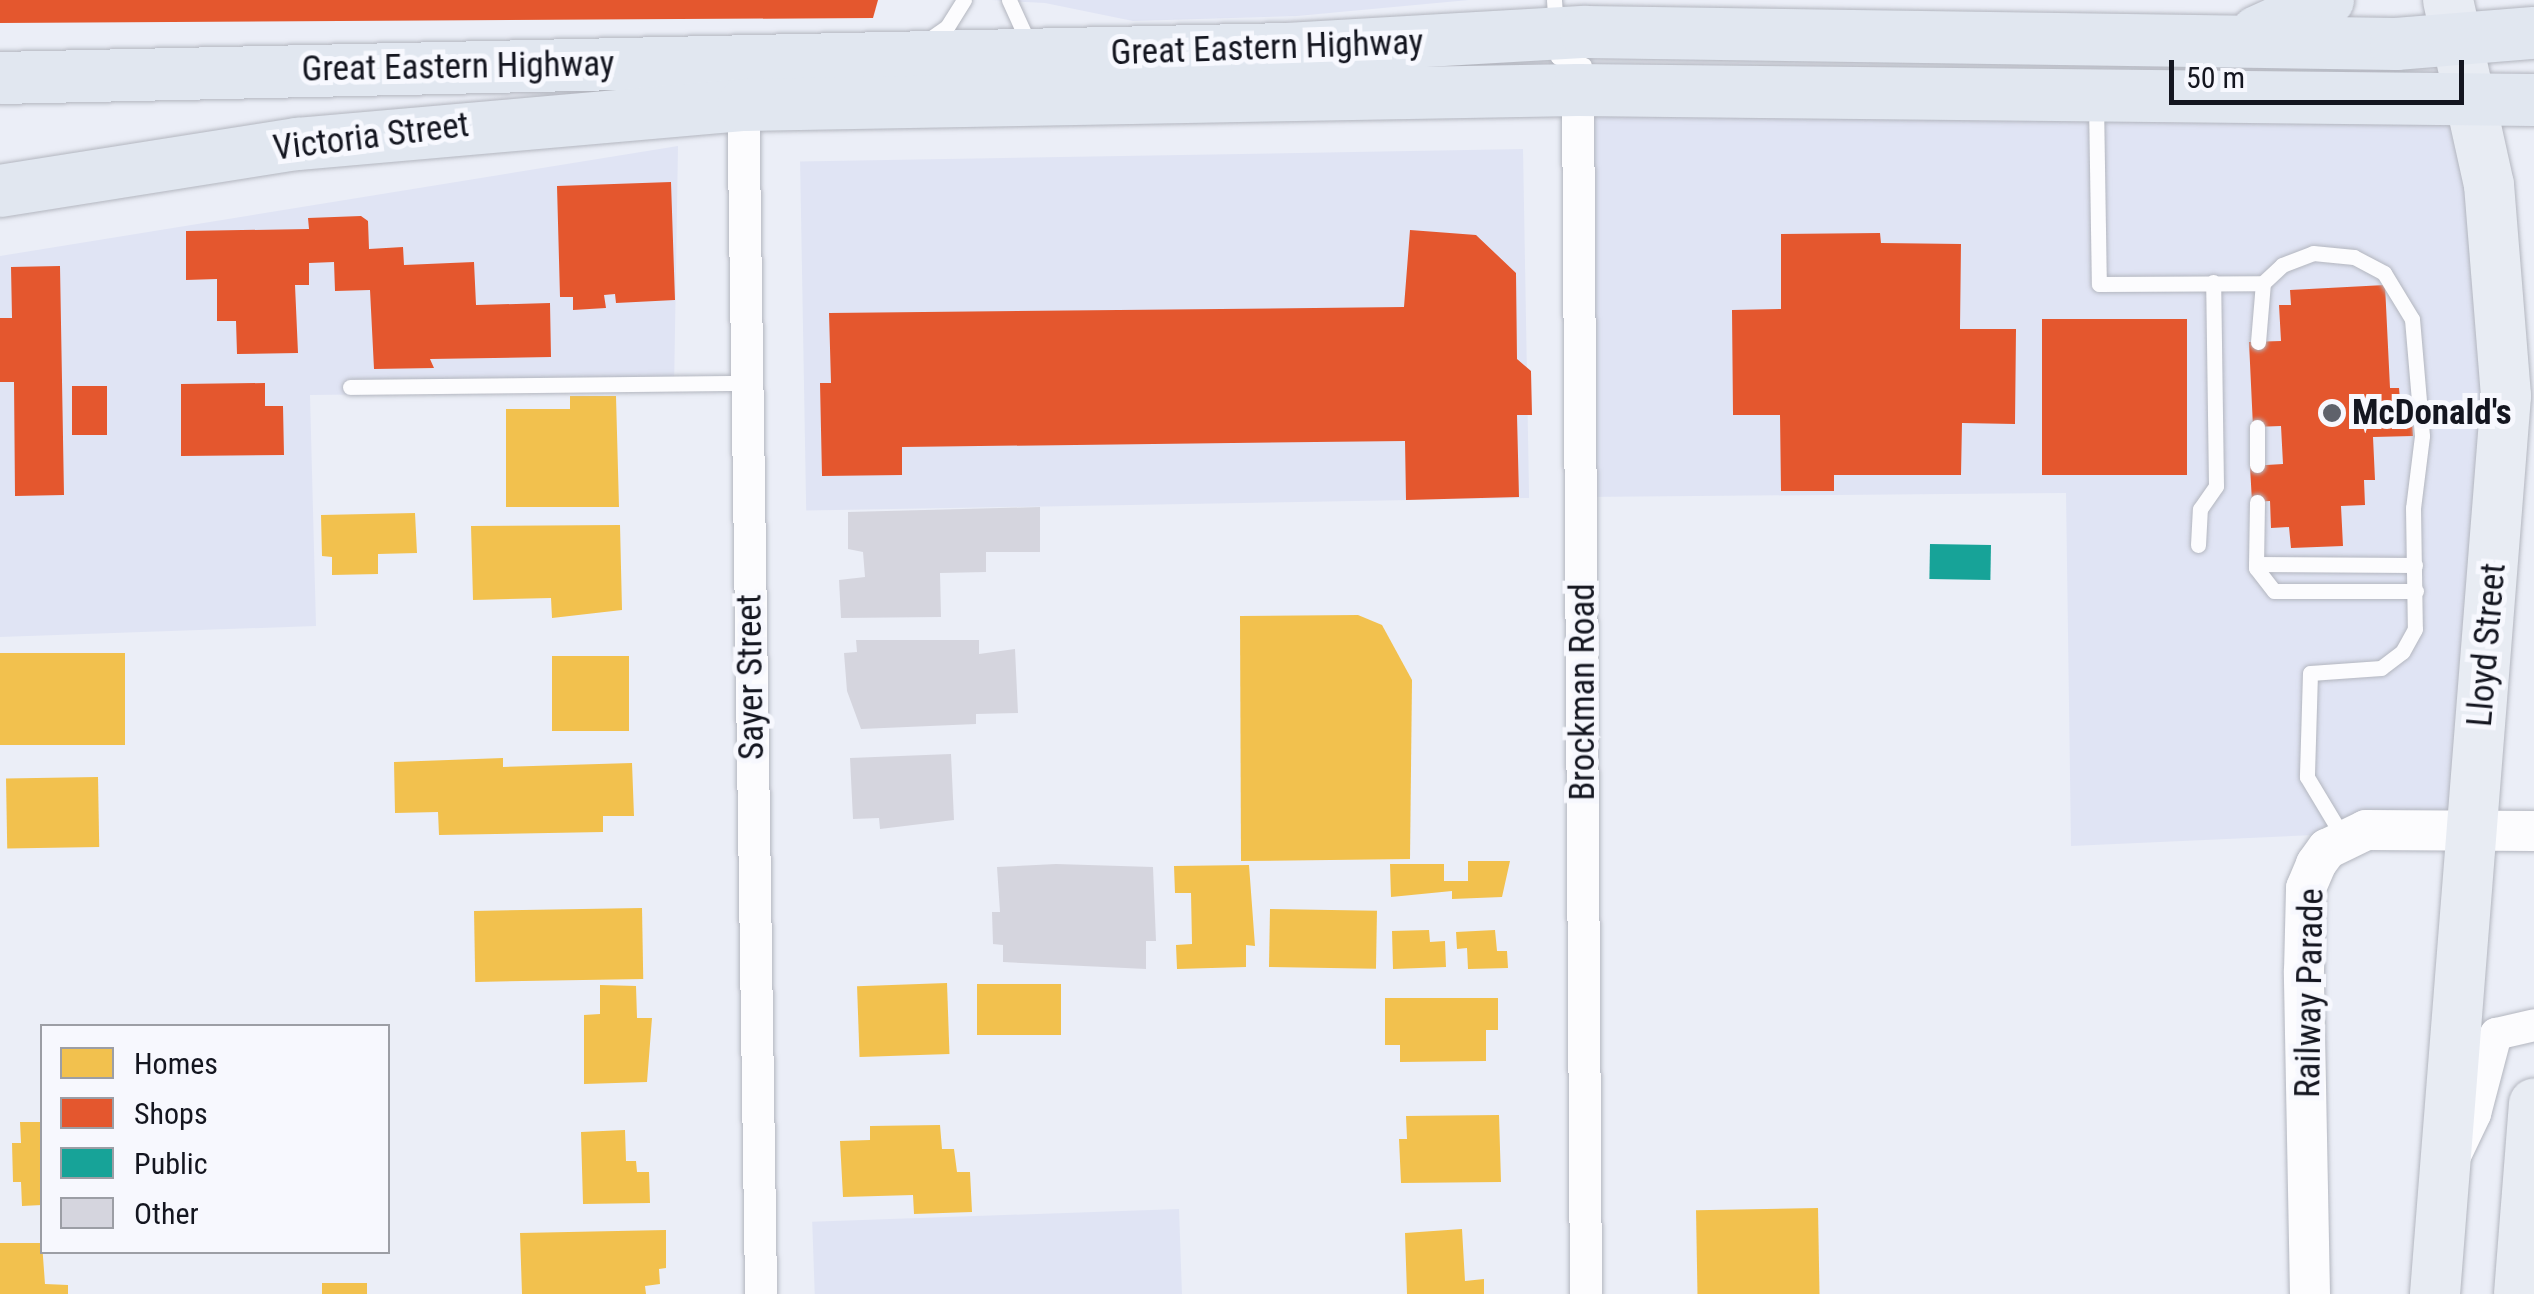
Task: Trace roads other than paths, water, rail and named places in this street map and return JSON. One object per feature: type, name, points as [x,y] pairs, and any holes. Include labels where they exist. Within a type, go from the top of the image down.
[{"type":"highway","points":[[2227,42],[2328,0]]},
{"type":"highway","name":"Great Eastern Highway","points":[[743,82],[902,55],[1468,41],[1554,12],[1732,65],[2096,92],[2469,102],[2534,100]]},
{"type":"highway","name":"Great Eastern Highway","points":[[7,72],[743,82],[1590,78],[1732,65],[2227,42],[2452,19],[2534,33]]},
{"type":"highway","name":"Victoria Street","points":[[0,191],[298,144],[743,82]]},
{"type":"main road","points":[[2530,0],[2534,19]]},
{"type":"main road","name":"Lloyd Street","points":[[2435,1294],[2506,396],[2489,185],[2452,19]]},
{"type":"main road","points":[[2519,1294],[2533,1126]]},
{"type":"street","name":"Brockman Road","points":[[1586,1294],[1590,78]]},
{"type":"street","name":"Sayer Street","points":[[743,82],[761,1294]]},
{"type":"street","name":"Railway Parade","points":[[2310,1294],[2306,888],[2327,849],[2344,838],[2387,827],[2534,831]]},
{"type":"street","points":[[2442,1182],[2474,1114],[2487,1049],[2496,1034],[2534,1024]]},
{"type":"lane","points":[[902,55],[947,27],[964,0]]},
{"type":"lane","points":[[1009,0],[1034,54]]},
{"type":"lane","points":[[1554,12],[1558,57],[1590,78]]},
{"type":"lane","points":[[1637,12],[1732,65]]},
{"type":"lane","points":[[2096,92],[2099,284],[2263,284],[2296,258],[2332,254],[2369,263],[2404,298],[2422,436],[2413,508],[2414,629],[2391,662],[2364,674],[2310,673],[2307,777],[2344,838]]},
{"type":"lane","points":[[2198,545],[2200,509],[2216,486],[2214,282]]},
{"type":"lane","points":[[2258,342],[2263,284]]},
{"type":"lane","points":[[350,386],[746,383]]},
{"type":"lane","points":[[2257,427],[2257,466]]},
{"type":"lane","points":[[2257,502],[2256,564],[2259,578],[2274,591],[2416,591]]},
{"type":"lane","points":[[2256,564],[2415,565]]},
{"type":"place","name":"McDonald's","points":[[2332,413]]}]
